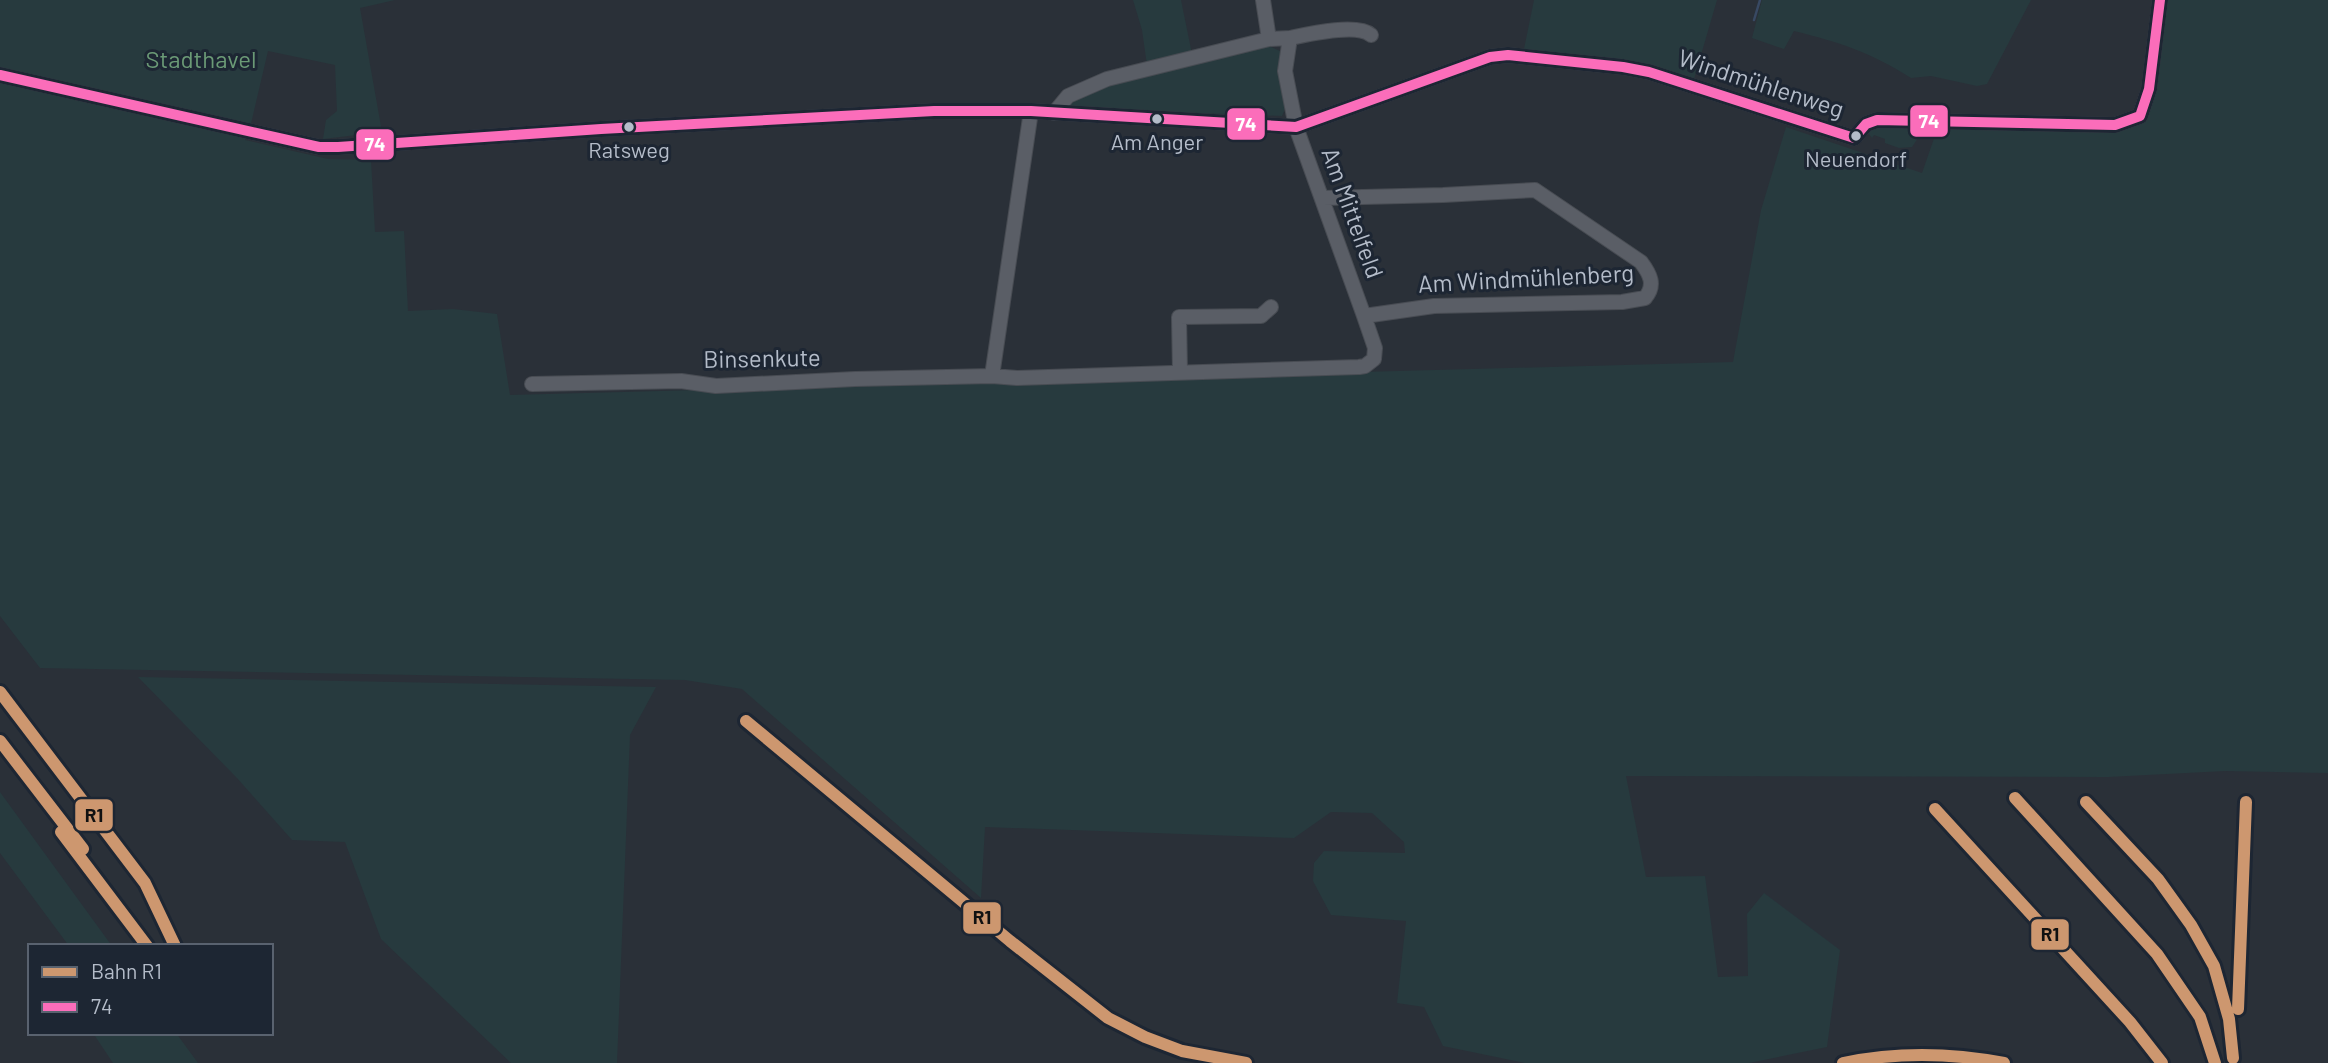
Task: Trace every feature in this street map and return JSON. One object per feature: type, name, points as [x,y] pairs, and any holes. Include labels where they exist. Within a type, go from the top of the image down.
[{"type":"street","points":[[1263,0],[1269,39]]},
{"type":"street","name":"Windmühlenweg","points":[[1296,127],[1490,57],[1508,55],[1649,72],[1854,138],[1866,124],[1877,120],[2115,125],[2140,116],[2144,108],[2149,89],[2160,0]]},
{"type":"street","points":[[1054,113],[1068,96],[1107,79],[1269,39],[1348,29],[1363,30],[1371,35]]},
{"type":"street","points":[[0,75],[319,147],[934,111],[1031,111],[1296,127],[1285,71],[1290,38]]},
{"type":"street","points":[[992,376],[1031,111]]},
{"type":"street","name":"Am Mittelfeld","points":[[1296,127],[1364,316]]},
{"type":"street","name":"Am Windmühlenberg","points":[[1322,198],[1535,190],[1641,262],[1651,279],[1651,287],[1645,298],[1629,301],[1434,306],[1364,316]]},
{"type":"street","points":[[1180,372],[1179,317],[1261,316],[1271,307]]},
{"type":"street","name":"Binsenkute","points":[[532,384],[681,381],[716,386],[855,379],[1017,377],[1365,366],[1374,359],[1375,348],[1364,316]]},
{"type":"green space","name":"Stadthavel","points":[[0,0],[395,0],[360,8],[382,132],[323,139],[326,120],[337,111],[335,65],[268,51],[245,140],[328,159],[371,160],[375,232],[404,231],[408,311],[453,309],[497,314],[510,395],[1733,362],[1761,210],[1786,127],[1922,173],[1938,127],[2135,124],[2164,0],[2328,0],[2328,773],[2225,771],[2108,777],[1626,776],[1646,877],[1705,876],[1718,977],[1748,976],[1747,914],[1764,893],[1840,950],[1827,1047],[1749,1063],[1525,1063],[1443,1046],[1424,1007],[1397,1003],[1406,921],[1331,915],[1313,881],[1314,863],[1324,851],[1405,853],[1404,842],[1372,813],[1331,812],[1294,838],[985,827],[981,898],[742,689],[685,680],[40,668],[0,616]]},
{"type":"green space","points":[[1133,0],[1181,0],[1192,54],[1147,65],[1142,30]]},
{"type":"green space","points":[[1534,0],[1717,0],[1694,79],[1651,66],[1524,49]]},
{"type":"green space","points":[[1762,0],[2031,0],[1987,84],[1977,86],[1931,76],[1911,78],[1855,49],[1794,31],[1784,49],[1752,38]]},
{"type":"green space","points":[[1262,43],[1280,51],[1286,93],[1282,116],[1068,108],[1072,98],[1107,82]]},
{"type":"green space","points":[[1911,125],[1917,128],[1918,138],[1912,147],[1899,148],[1885,143],[1885,139],[1874,135],[1872,138],[1869,134],[1872,126]]},
{"type":"green space","points":[[138,677],[656,687],[630,735],[617,1063],[511,1063],[381,939],[345,842],[292,840],[237,778]]},
{"type":"green space","points":[[0,792],[111,944],[68,944],[0,853]]},
{"type":"green space","points":[[94,1035],[177,1035],[198,1063],[113,1063]]},
{"type":"waterway","points":[[1754,20],[1760,0]]},
{"type":"rail line","name":"R1","points":[[0,692],[145,883],[174,944]]},
{"type":"rail line","name":"R1","points":[[746,721],[1010,941],[1108,1018],[1145,1037],[1182,1051],[1246,1063]]},
{"type":"rail line","name":"R1","points":[[0,741],[83,849]]},
{"type":"rail line","name":"R1","points":[[2015,798],[2157,954],[2200,1017],[2215,1063]]},
{"type":"rail line","name":"R1","points":[[2086,802],[2158,879],[2191,925],[2214,966],[2229,1019],[2233,1058]]},
{"type":"rail line","name":"R1","points":[[2238,1009],[2246,802]]},
{"type":"rail line","name":"R1","points":[[1935,809],[2130,1022],[2162,1063]]},
{"type":"rail line","name":"R1","points":[[61,832],[145,944]]},
{"type":"rail line","name":"R1","points":[[1843,1063],[1924,1055],[2004,1063]]},
{"type":"transit line","name":"74","points":[[0,75],[319,147],[338,147],[601,129],[934,111],[1031,111],[1296,127],[1490,57],[1508,55],[1649,72],[1854,138],[1866,124],[1877,120],[2115,125],[2140,116],[2149,89],[2160,0]]},
{"type":"place","name":"Am Anger","points":[[1157,119]]},
{"type":"place","name":"Ratsweg","points":[[629,127]]},
{"type":"place","name":"Neuendorf","points":[[1856,136]]}]
